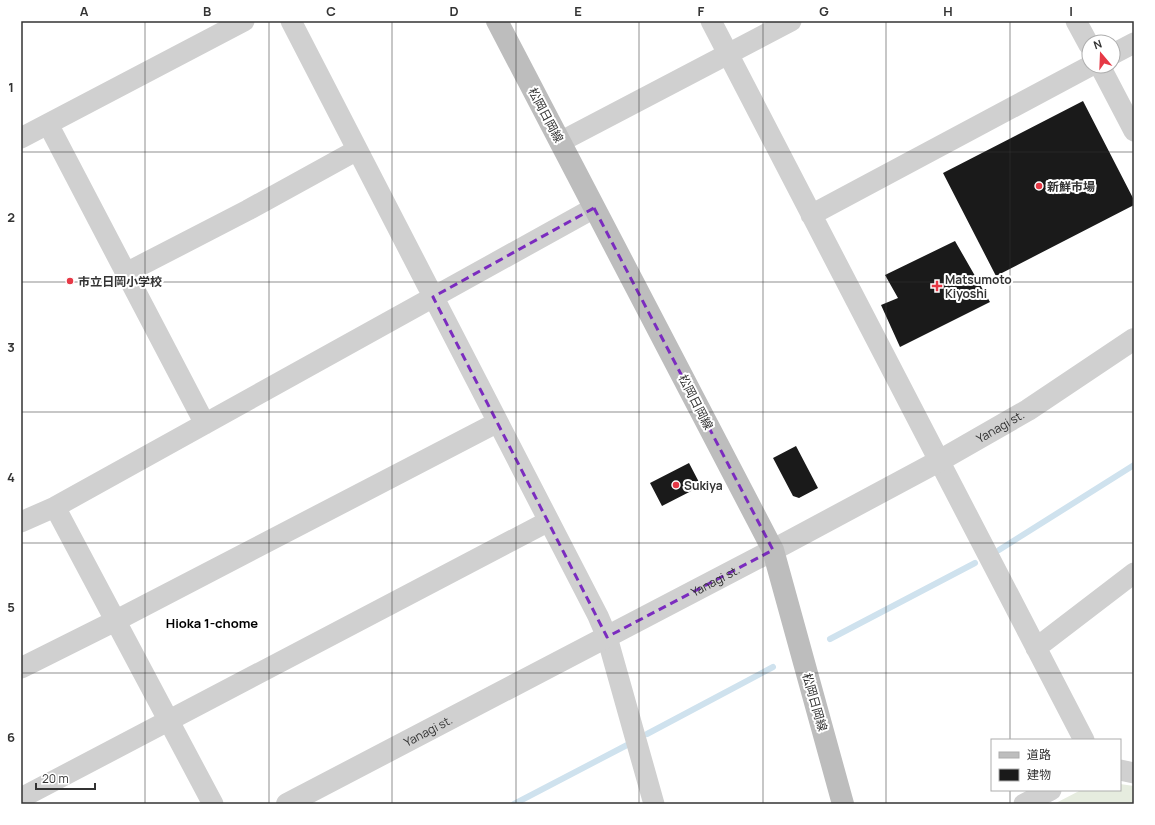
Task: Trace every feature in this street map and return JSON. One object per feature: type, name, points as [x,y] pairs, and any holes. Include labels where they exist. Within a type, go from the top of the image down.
[{"type":"main road","name":"松岡日岡線","points":[[497,21],[773,550],[843,804]]},
{"type":"street","points":[[21,138],[244,21]]},
{"type":"street","points":[[291,21],[549,521],[607,637],[654,804]]},
{"type":"street","points":[[711,21],[1083,739]]},
{"type":"street","points":[[560,142],[791,21]]},
{"type":"street","points":[[1076,21],[1083,34]]},
{"type":"street","points":[[1121,50],[1134,43]]},
{"type":"street","points":[[811,215],[1081,71]]},
{"type":"street","points":[[1104,74],[1134,132]]},
{"type":"street","points":[[48,124],[205,424]]},
{"type":"street","points":[[126,274],[248,210],[357,150]]},
{"type":"street","points":[[21,522],[55,507],[594,208]]},
{"type":"street","name":"Yanagi st.","points":[[287,804],[773,550],[939,461],[1028,410],[1134,339]]},
{"type":"street","points":[[21,668],[115,621],[498,422]]},
{"type":"street","points":[[55,507],[213,804]]},
{"type":"street","points":[[21,798],[549,521]]},
{"type":"street","points":[[1036,648],[1134,573]]},
{"type":"street","points":[[1121,770],[1134,773]]},
{"type":"street","points":[[1024,804],[1049,791]]},
{"type":"highlighted area","points":[[594,208],[773,550],[607,637],[433,297]]},
{"type":"shaded area","points":[[1121,784],[1134,786],[1134,804],[1054,804],[1079,791],[1121,791]]},
{"type":"building","name":"新鮮市場","points":[[1083,101],[1134,200],[1134,205],[996,276],[943,173]]},
{"type":"building","name":"Matsumoto Kiyoshi","points":[[955,241],[990,302],[900,347],[881,305],[898,298],[885,275]]},
{"type":"building","points":[[796,446],[818,488],[799,498],[793,496],[773,458]]},
{"type":"building","name":"Sukiya","points":[[689,463],[701,486],[662,506],[650,483]]},
{"type":"waterway","points":[[999,550],[1134,465]]},
{"type":"waterway","points":[[830,639],[975,563]]},
{"type":"waterway","points":[[647,734],[773,667]]},
{"type":"waterway","points":[[514,804],[629,744]]},
{"type":"place","name":"新鮮市場","points":[[1039,186]]},
{"type":"place","name":"市立日岡小学校","points":[[70,281]]},
{"type":"place","name":"Matsumoto Kiyoshi","points":[[937,286]]},
{"type":"place","name":"Sukiya","points":[[676,485]]},
{"type":"district","name":"Hioka 1-chome","points":[[212,623]]}]
